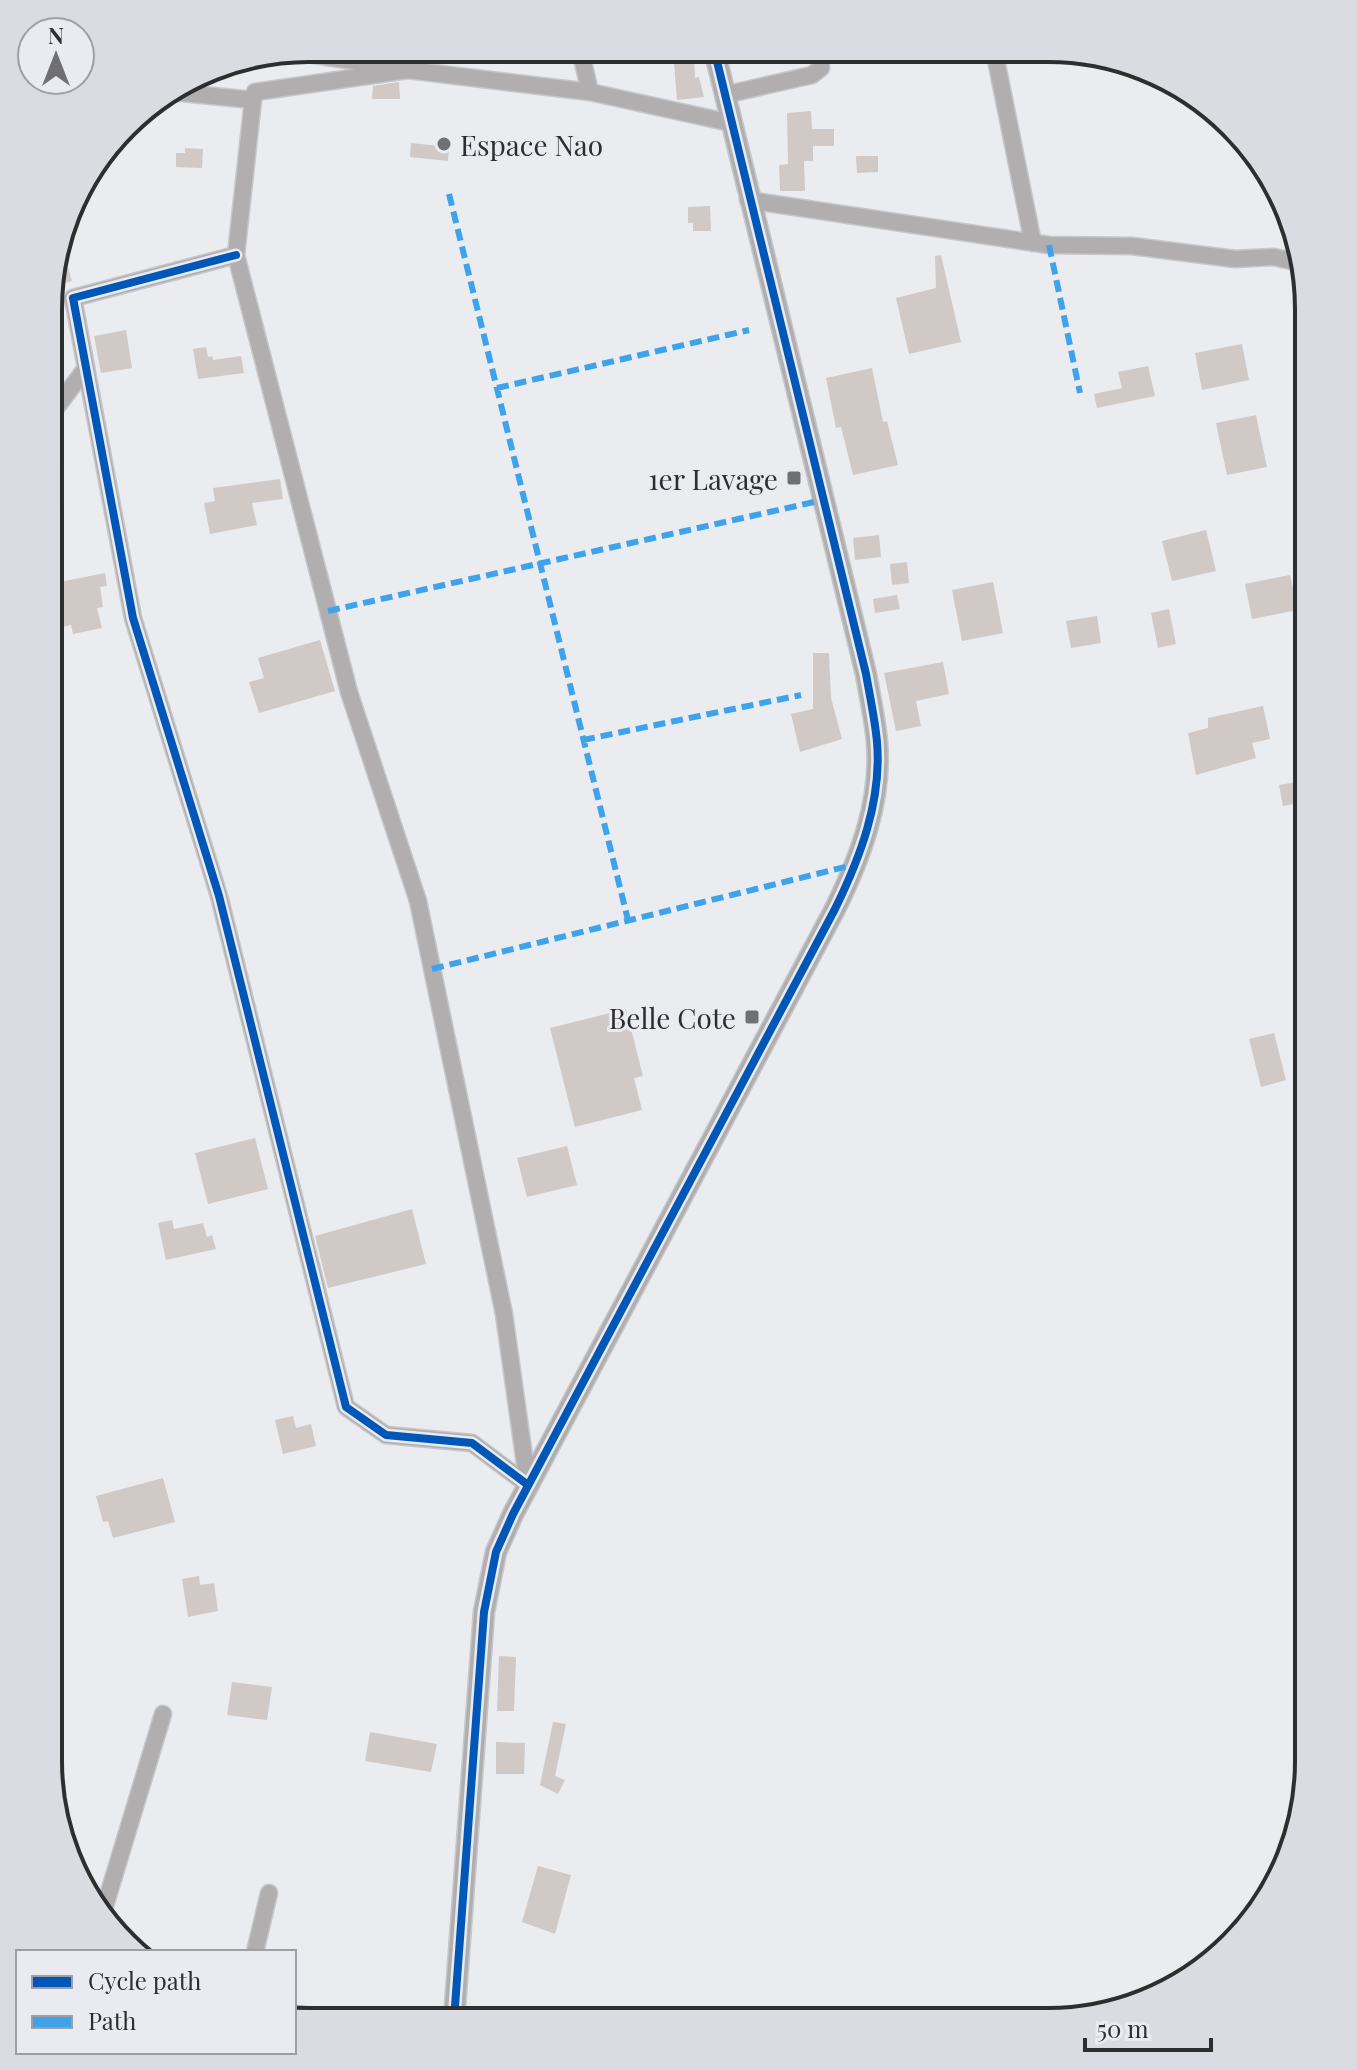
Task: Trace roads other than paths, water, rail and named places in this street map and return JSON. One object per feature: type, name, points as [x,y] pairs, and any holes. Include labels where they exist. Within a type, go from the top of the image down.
[{"type":"street","points":[[358,62],[590,92],[731,123]]},
{"type":"street","points":[[583,62],[590,92]]},
{"type":"street","points":[[455,2008],[488,1581],[496,1552],[528,1485],[835,909],[857,864],[873,806],[877,744],[866,674],[717,62]]},
{"type":"street","points":[[724,95],[812,75],[821,68],[821,62]]},
{"type":"street","points":[[996,62],[1033,243]]},
{"type":"street","points":[[408,70],[255,92],[236,255],[349,692],[418,901],[504,1314],[528,1485]]},
{"type":"street","points":[[188,94],[253,100]]},
{"type":"street","points":[[748,200],[1033,243],[1159,248],[1235,259],[1274,257],[1290,261]]},
{"type":"street","points":[[236,255],[73,298],[133,618],[219,896],[346,1407],[386,1435],[472,1443],[528,1485]]},
{"type":"street","points":[[62,400],[86,368]]},
{"type":"street","points":[[106,1902],[163,1714]]},
{"type":"street","points":[[255,1950],[269,1893]]},
{"type":"place","name":"Espace Nao","points":[[444,144]]},
{"type":"place","name":"1er Lavage","points":[[794,478]]},
{"type":"place","name":"Belle Cote","points":[[752,1017]]}]
